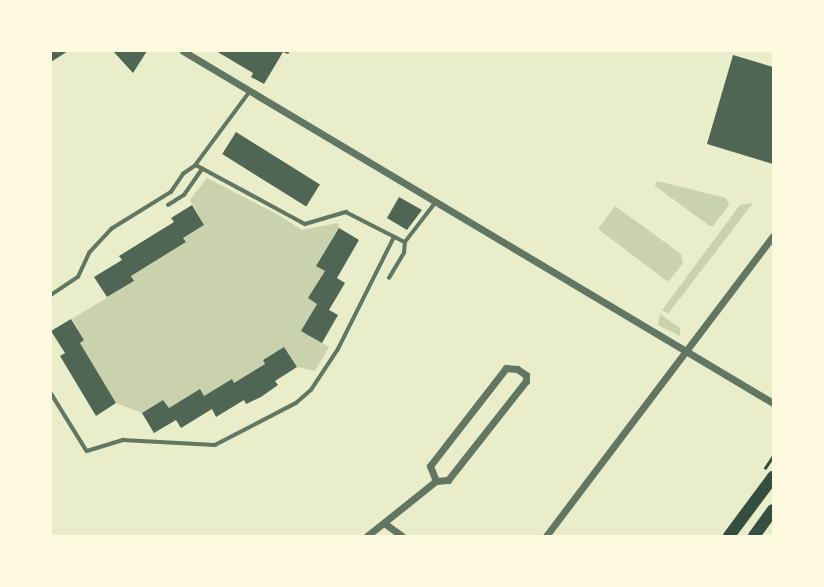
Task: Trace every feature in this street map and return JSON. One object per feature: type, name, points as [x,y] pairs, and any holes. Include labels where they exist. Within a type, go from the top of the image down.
[{"type":"main road","points":[[729,536],[773,477]]},
{"type":"main road","points":[[754,536],[773,510]]},
{"type":"street","points":[[183,51],[773,403]]},
{"type":"street","points":[[546,536],[773,236]]},
{"type":"street","points":[[367,536],[436,481],[448,480],[526,381],[526,375],[517,369],[506,368],[430,466],[436,481]]},
{"type":"street","points":[[384,523],[402,536]]},
{"type":"lane","points":[[51,295],[78,277],[89,253],[111,229],[170,192],[183,174],[196,166],[251,92]]},
{"type":"lane","points":[[196,166],[305,224],[346,212],[405,242]]},
{"type":"lane","points":[[168,205],[184,195],[202,169]]},
{"type":"lane","points":[[389,278],[404,253],[405,242],[436,201]]},
{"type":"lane","points":[[51,393],[87,451],[123,440],[215,445],[296,403],[311,390],[338,349],[394,237]]},
{"type":"green space","points":[[207,178],[302,230],[338,223],[339,228],[317,266],[325,271],[309,298],[317,304],[302,331],[329,347],[315,371],[297,367],[284,347],[263,360],[265,364],[234,383],[232,380],[204,396],[200,390],[169,408],[163,400],[142,413],[116,403],[80,343],[84,340],[72,319],[134,281],[131,276],[185,243],[183,238],[204,225],[190,200]]},
{"type":"green space","points":[[657,181],[726,198],[729,205],[713,226],[710,226],[655,186]]},
{"type":"green space","points":[[753,203],[668,314],[662,310],[740,205]]},
{"type":"green space","points":[[615,206],[681,254],[683,263],[670,280],[667,281],[598,229]]},
{"type":"green space","points":[[660,314],[680,328],[680,336],[658,325]]},
{"type":"building","points":[[51,51],[68,51],[51,62]]},
{"type":"building","points":[[113,51],[147,51],[133,73]]},
{"type":"building","points":[[216,51],[290,51],[288,54],[283,52],[264,84],[251,77],[253,73]]},
{"type":"building","points":[[733,55],[773,67],[773,164],[707,144]]},
{"type":"building","points":[[236,132],[320,184],[306,207],[222,154]]},
{"type":"building","points":[[399,197],[422,210],[407,230],[387,218]]},
{"type":"building","points":[[192,205],[204,225],[183,238],[186,242],[131,276],[134,281],[107,297],[94,277],[122,260],[119,256],[174,222],[171,218]]},
{"type":"building","points":[[339,228],[359,240],[337,278],[345,283],[329,310],[338,315],[322,343],[301,331],[317,304],[308,298],[325,271],[316,266]]},
{"type":"building","points":[[71,319],[84,340],[80,343],[116,403],[96,416],[60,356],[65,353],[51,331]]},
{"type":"building","points":[[284,347],[297,367],[275,381],[278,385],[246,404],[244,400],[216,417],[212,409],[181,428],[176,420],[154,433],[142,413],[163,400],[169,408],[200,389],[204,396],[232,379],[234,383],[265,364],[263,360]]}]
